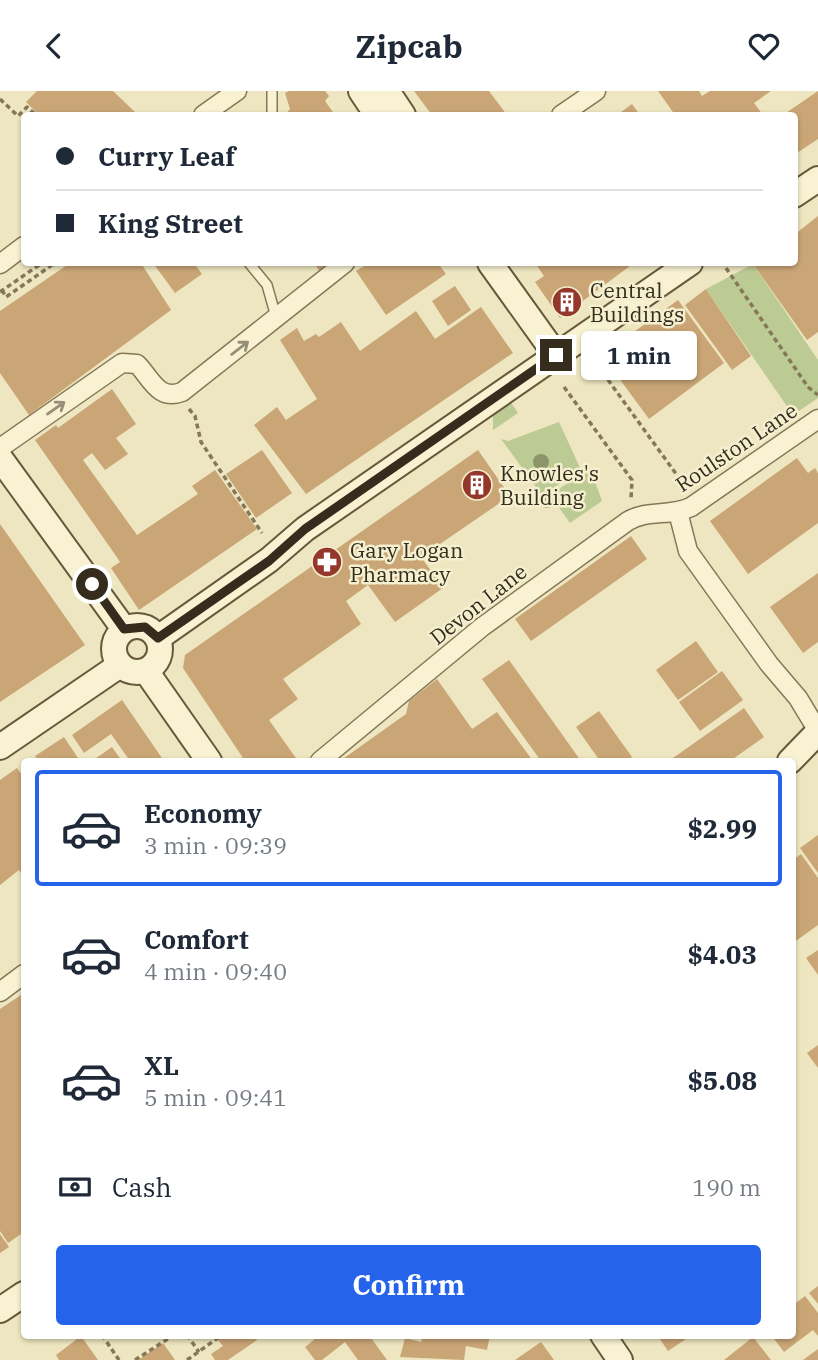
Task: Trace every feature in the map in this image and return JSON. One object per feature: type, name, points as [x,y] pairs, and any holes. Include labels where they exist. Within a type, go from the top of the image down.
[{"type":"street","points":[[207,112],[237,91]]},
{"type":"street","points":[[361,91],[375,112]]},
{"type":"street","points":[[387,91],[400,112]]},
{"type":"street","points":[[565,112],[596,91]]},
{"type":"street","points":[[798,192],[818,179]]},
{"type":"street","points":[[0,264],[21,248]]},
{"type":"street","points":[[0,447],[122,363],[137,364],[155,387],[165,393],[177,394],[341,266]]},
{"type":"street","points":[[492,266],[556,355]]},
{"type":"street","points":[[158,638],[269,561],[305,529],[686,266]]},
{"type":"street","name":"Roulston Lane","points":[[678,512],[697,504],[818,419]]},
{"type":"street","points":[[0,458],[124,629]]},
{"type":"street","points":[[678,512],[688,551],[769,664],[798,698],[818,732],[793,758]]},
{"type":"street","name":"Devon Lane","points":[[324,758],[482,627],[628,521],[646,513],[678,512]]},
{"type":"street","points":[[145,627],[158,638],[160,653],[153,666],[146,671],[130,672],[116,659],[114,643],[124,629],[145,627]]},
{"type":"street","points":[[0,747],[120,665]]},
{"type":"street","points":[[146,671],[207,758]]},
{"type":"street","points":[[0,992],[21,976]]},
{"type":"street","points":[[0,1311],[21,1296]]},
{"type":"street","points":[[606,1339],[620,1360]]},
{"type":"lane","points":[[272,91],[272,112]]},
{"type":"lane","points":[[251,266],[267,285],[276,319]]},
{"type":"path","points":[[0,99],[18,116],[21,113]]},
{"type":"path","points":[[38,266],[1,291],[6,296],[51,266]]},
{"type":"path","points":[[726,268],[808,387],[818,395]]},
{"type":"path","points":[[598,366],[697,504]]},
{"type":"path","points":[[564,387],[632,480],[630,506]]},
{"type":"path","points":[[177,394],[195,416],[201,442],[262,533]]},
{"type":"path","points":[[105,1339],[119,1360]]},
{"type":"path","points":[[135,1360],[168,1339]]},
{"type":"path","points":[[190,1339],[199,1352]]},
{"type":"path","points":[[187,1360],[217,1339]]},
{"type":"green space","points":[[749,266],[754,266],[818,360],[818,398],[793,415],[706,289]]},
{"type":"green space","points":[[510,401],[518,413],[493,430],[493,413]]},
{"type":"green space","points":[[559,422],[581,470],[542,495],[501,439],[508,441]]},
{"type":"green space","points":[[590,468],[602,501],[570,523],[550,495]]},
{"type":"building","points":[[37,91],[113,91],[135,112],[36,112],[26,102]]},
{"type":"building","points":[[325,91],[329,96],[325,101],[333,112],[288,112],[290,109],[285,93]]},
{"type":"building","points":[[414,91],[489,91],[505,112],[430,112]]},
{"type":"building","points":[[658,91],[699,91],[702,96],[710,91],[771,91],[754,103],[761,112],[673,112]]},
{"type":"building","points":[[818,91],[818,139],[798,152],[798,112],[787,112]]},
{"type":"building","points":[[632,104],[638,112],[621,112]]},
{"type":"building","points":[[818,216],[818,332],[807,340],[754,266],[798,266],[798,232]]},
{"type":"building","points":[[66,266],[143,266],[171,310],[29,415],[0,373],[0,311]]},
{"type":"building","points":[[155,266],[196,266],[202,274],[175,293]]},
{"type":"building","points":[[316,266],[329,266],[320,272]]},
{"type":"building","points":[[364,266],[440,266],[446,274],[386,315],[356,271]]},
{"type":"building","name":"Central Buildings","points":[[537,266],[630,266],[560,318],[535,282],[544,276]]},
{"type":"building","points":[[455,286],[471,310],[448,326],[432,301]]},
{"type":"building","points":[[706,289],[751,356],[732,370],[685,305]]},
{"type":"building","points":[[678,300],[724,363],[649,419],[602,355]]},
{"type":"building","points":[[481,307],[513,353],[306,494],[254,425],[277,407],[286,420],[317,399],[280,340],[297,328],[304,341],[316,334],[319,337],[341,322],[360,351],[416,311],[435,339]]},
{"type":"building","points":[[112,389],[136,424],[116,438],[128,454],[105,470],[92,453],[83,460],[137,535],[198,494],[192,486],[215,470],[257,529],[139,610],[111,568],[120,562],[35,440],[56,425],[58,428]]},
{"type":"building","points":[[262,450],[292,493],[256,518],[226,474]]},
{"type":"building","points":[[478,450],[510,496],[421,557],[443,588],[395,622],[368,585],[346,601],[361,624],[283,679],[298,699],[269,720],[296,758],[243,758],[183,668],[185,655]]},
{"type":"building","points":[[797,458],[808,473],[815,468],[818,473],[818,523],[748,574],[710,521]]},
{"type":"building","points":[[0,524],[85,645],[0,702]]},
{"type":"building","points":[[631,536],[647,559],[531,641],[515,619]]},
{"type":"building","points":[[818,573],[818,642],[803,653],[770,607]]},
{"type":"building","points":[[696,641],[718,672],[678,700],[656,670]]},
{"type":"building","points":[[509,660],[579,758],[539,758],[482,679]]},
{"type":"building","points":[[722,671],[743,700],[700,731],[679,702]]},
{"type":"building","points":[[437,679],[472,729],[497,712],[531,758],[344,758],[406,714],[409,701]]},
{"type":"building","points":[[122,700],[162,758],[128,758],[111,734],[84,753],[72,735]]},
{"type":"building","points":[[744,708],[764,737],[734,758],[673,758]]},
{"type":"building","points":[[599,711],[632,757],[598,758],[576,727]]},
{"type":"building","points":[[64,737],[78,758],[37,758],[35,756]]},
{"type":"building","points":[[112,747],[120,758],[96,758]]},
{"type":"building","points":[[17,768],[21,774],[21,873],[19,870],[0,885],[0,780]]},
{"type":"building","points":[[818,835],[818,873],[800,848]]},
{"type":"building","points":[[801,854],[818,878],[818,925],[796,941],[796,858]]},
{"type":"building","points":[[818,950],[818,975],[806,958]]},
{"type":"building","points":[[21,995],[21,1234],[8,1243],[0,1231],[0,1009]]},
{"type":"building","points":[[818,1045],[818,1068],[807,1053]]},
{"type":"building","points":[[0,1234],[9,1247],[0,1253]]},
{"type":"building","points":[[818,1286],[818,1304],[809,1293]]},
{"type":"building","points":[[805,1296],[818,1313],[818,1336],[813,1330],[784,1352],[774,1339],[796,1339],[796,1303]]},
{"type":"building","points":[[77,1339],[83,1339],[98,1360],[59,1360],[56,1355]]},
{"type":"building","points":[[315,1339],[372,1339],[387,1360],[358,1360],[345,1342],[322,1360],[315,1360],[305,1347]]},
{"type":"building","points":[[405,1339],[421,1342],[422,1339],[489,1339],[487,1350],[466,1346],[464,1360],[400,1357]]},
{"type":"building","points":[[660,1339],[686,1339],[668,1351]]},
{"type":"building","points":[[750,1339],[755,1339],[771,1360],[724,1360]]},
{"type":"building","points":[[218,1340],[257,1340],[228,1360],[215,1360],[211,1354],[223,1346]]},
{"type":"building","points":[[541,1342],[554,1360],[515,1360]]},
{"type":"building","points":[[163,1343],[175,1360],[138,1360]]},
{"type":"building","points":[[818,1349],[818,1360],[803,1360]]},
{"type":"place","name":"Central Buildings","points":[[567,302]]},
{"type":"place","name":"Knowles's Building","points":[[477,485]]},
{"type":"place","name":"Gary Logan Pharmacy","points":[[327,562]]},
{"type":"route","points":[[92,584],[124,629],[132,626],[145,627],[158,638],[269,561],[305,529],[556,355]]}]
